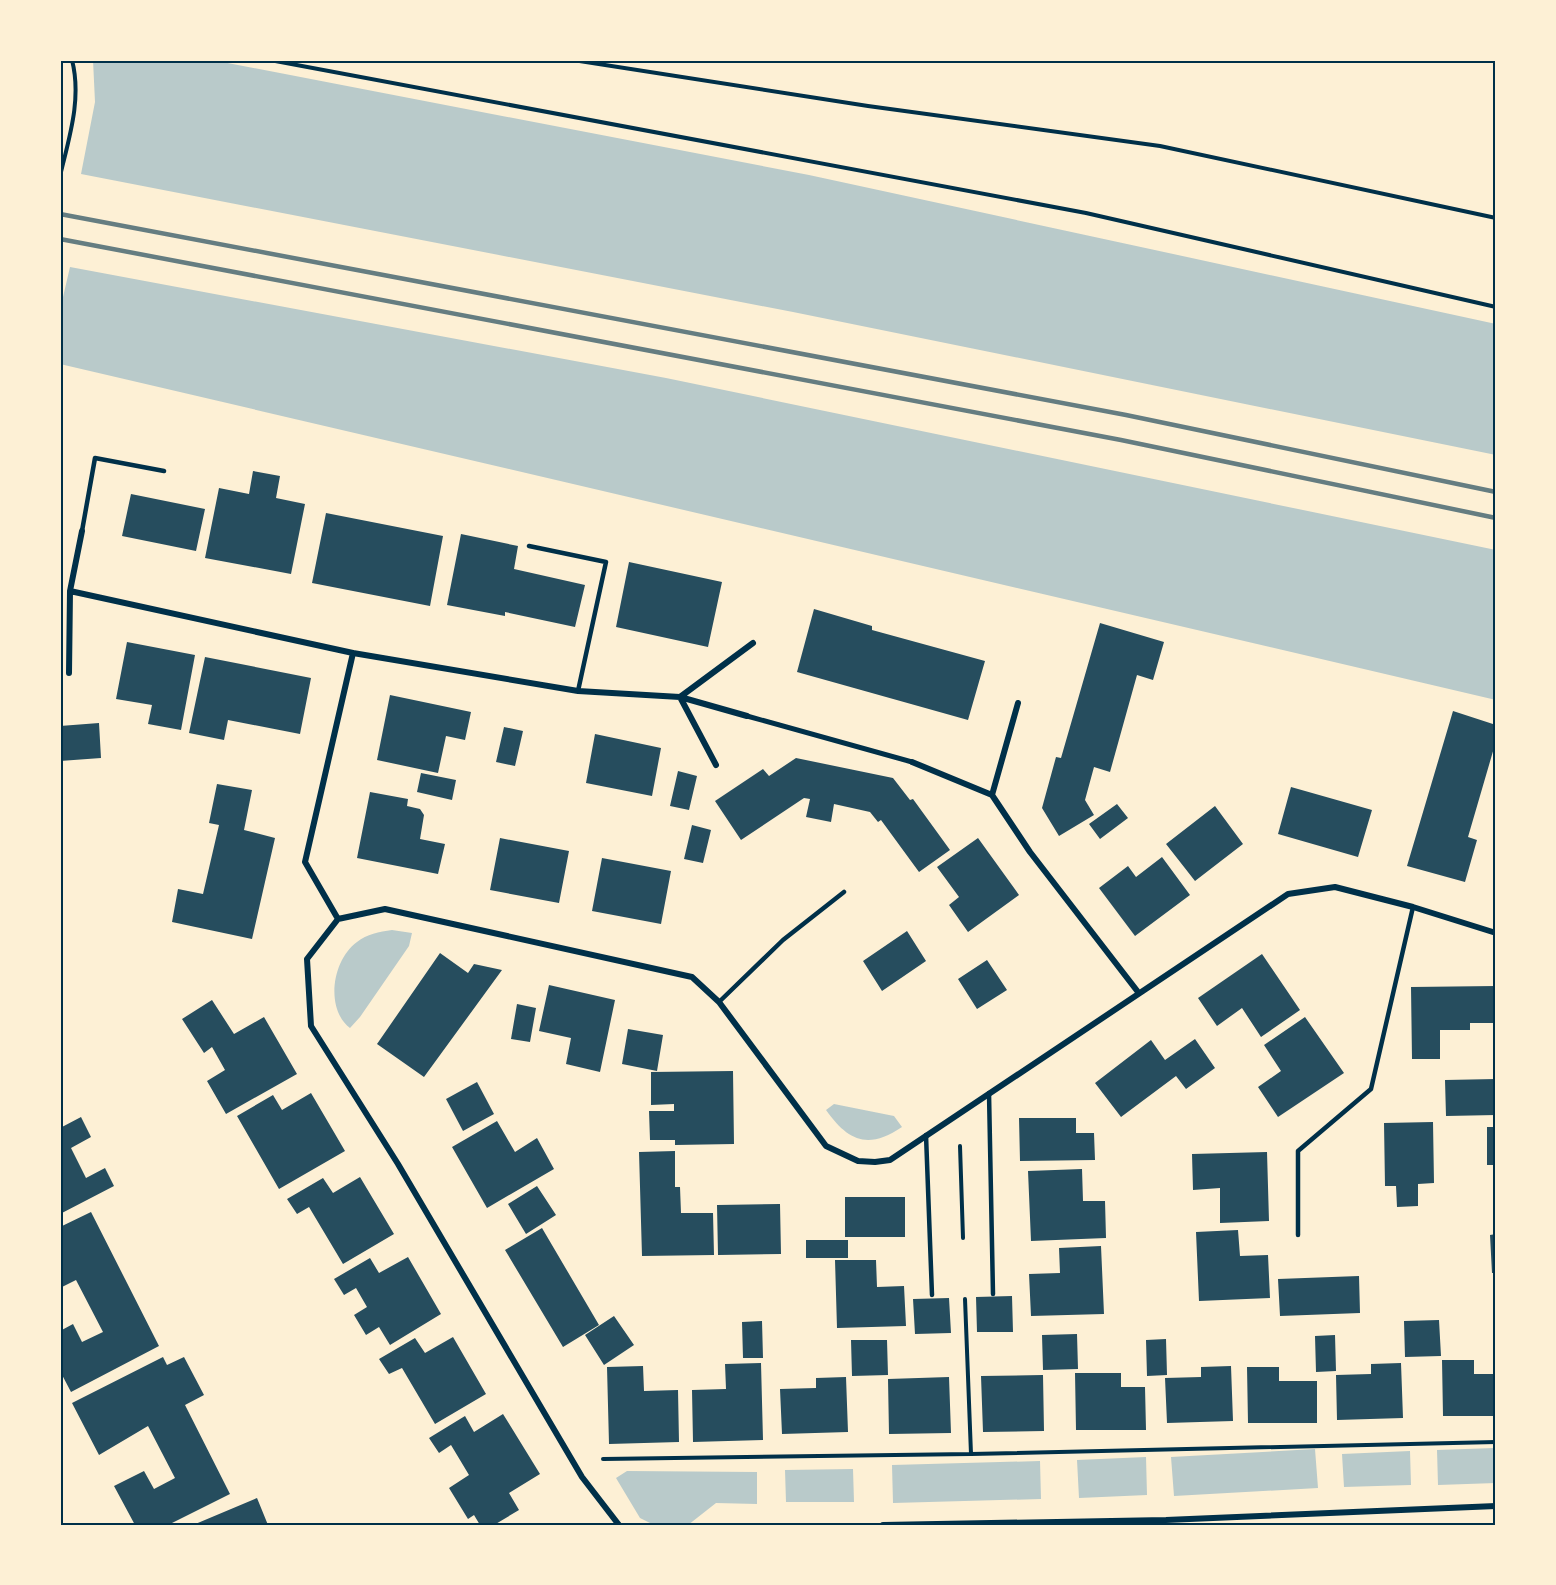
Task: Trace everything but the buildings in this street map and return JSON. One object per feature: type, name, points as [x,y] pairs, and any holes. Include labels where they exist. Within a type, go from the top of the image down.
[{"type":"street","points":[[69,673],[70,591],[82,531]]},
{"type":"street","points":[[70,591],[353,653],[578,691],[680,698],[912,762],[992,795],[1030,852],[1138,992]]},
{"type":"street","points":[[680,698],[753,643]]},
{"type":"street","points":[[338,919],[305,862],[353,653]]},
{"type":"street","points":[[680,698],[716,765]]},
{"type":"street","points":[[992,795],[1018,703]]},
{"type":"street","points":[[619,1525],[582,1477],[398,1164],[311,1026],[307,959],[338,919],[385,909],[692,977],[719,1002],[826,1146],[858,1161],[875,1162],[890,1160],[1138,992],[1288,894],[1335,887],[1413,907],[1496,933]]},
{"type":"street","points":[[883,1525],[1166,1520],[1496,1506]]},
{"type":"lane","points":[[82,531],[95,458],[164,471]]},
{"type":"lane","points":[[529,546],[606,562],[578,691]]},
{"type":"lane","points":[[719,1002],[783,940],[844,892]]},
{"type":"lane","points":[[1298,1235],[1298,1151],[1371,1089],[1413,907]]},
{"type":"lane","points":[[989,1092],[993,1294]]},
{"type":"lane","points":[[926,1135],[932,1295]]},
{"type":"path","points":[[60,176],[75,111],[76,77],[72,60]]},
{"type":"path","points":[[270,60],[1086,213],[1496,307]]},
{"type":"path","points":[[573,60],[868,106],[1160,146],[1496,218]]},
{"type":"path","points":[[582,1477],[603,1459],[971,1454],[1496,1442]]},
{"type":"shaded area","points":[[93,60],[212,60],[809,175],[1496,324],[1496,455],[793,312],[81,174],[95,102]]},
{"type":"shaded area","points":[[70,267],[666,378],[1496,550],[1496,700],[60,364],[60,310]]},
{"type":"shaded area","points":[[392,930],[412,933],[409,946],[350,1028],[342,1020],[335,997],[337,972],[342,960],[348,950],[361,939]]},
{"type":"shaded area","points":[[834,1104],[894,1116],[902,1127],[879,1138],[860,1139],[842,1129],[834,1121],[826,1110]]},
{"type":"shaded area","points":[[1494,1448],[1496,1483],[1438,1485],[1437,1450]]},
{"type":"shaded area","points":[[1315,1449],[1318,1488],[1174,1496],[1171,1457]]},
{"type":"shaded area","points":[[1410,1451],[1411,1485],[1344,1487],[1342,1454]]},
{"type":"shaded area","points":[[1146,1457],[1147,1495],[1079,1498],[1077,1460]]},
{"type":"shaded area","points":[[1040,1461],[1041,1499],[893,1503],[892,1465]]},
{"type":"shaded area","points":[[853,1469],[854,1502],[786,1502],[785,1470]]},
{"type":"shaded area","points":[[627,1471],[757,1472],[757,1504],[716,1503],[688,1525],[654,1525],[640,1518],[616,1478]]},
{"type":"railway","points":[[60,214],[1126,415],[1496,492]]},
{"type":"railway","points":[[60,239],[1121,440],[1496,518]]}]
